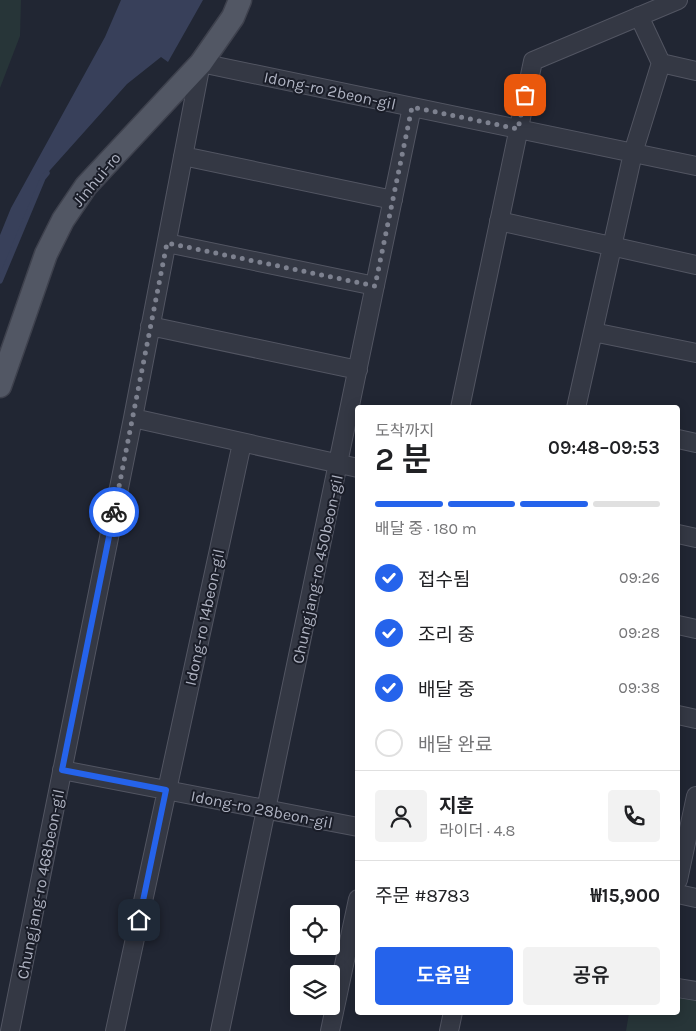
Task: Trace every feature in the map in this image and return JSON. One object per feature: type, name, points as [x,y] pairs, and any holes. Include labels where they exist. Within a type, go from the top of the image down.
[{"type":"main road","name":"Jinhui-ro","points":[[0,386],[46,254],[63,220],[86,186],[201,63],[220,37],[240,3]]},
{"type":"street","points":[[461,405],[533,61],[678,0]]},
{"type":"street","points":[[577,405],[633,153],[662,63],[639,16]]},
{"type":"street","name":"Idong-ro 2beon-gil","points":[[201,63],[696,166]]},
{"type":"street","name":"Chungjang-ro 468beon-gil","points":[[12,1031],[201,63]]},
{"type":"street","points":[[662,63],[696,71]]},
{"type":"street","name":"Chungjang-ro 450beon-gil","points":[[220,1031],[412,107]]},
{"type":"street","points":[[183,156],[393,200]]},
{"type":"street","points":[[499,221],[696,265]]},
{"type":"street","points":[[167,243],[375,286]]},
{"type":"street","points":[[150,326],[358,370]]},
{"type":"street","points":[[593,332],[696,353]]},
{"type":"street","points":[[133,418],[355,467]]},
{"type":"street","points":[[680,439],[696,443]]},
{"type":"street","name":"Idong-ro 14beon-gil","points":[[166,790],[242,442]]},
{"type":"street","points":[[680,534],[696,538]]},
{"type":"street","points":[[680,625],[696,629]]},
{"type":"street","points":[[680,715],[696,719]]},
{"type":"street","name":"Idong-ro 28beon-gil","points":[[62,770],[355,826]]},
{"type":"street","points":[[115,1031],[166,790]]},
{"type":"street","points":[[680,868],[691,804]]},
{"type":"street","points":[[680,894],[696,898]]},
{"type":"street","points":[[330,1031],[355,913]]},
{"type":"street","points":[[680,988],[696,992]]},
{"type":"street","points":[[451,1031],[453,1015]]},
{"type":"shaded area","points":[[0,0],[21,0],[20,36],[0,88]]},
{"type":"shaded area","points":[[680,993],[696,997],[696,1031],[626,1031],[629,1015],[680,1015]]},
{"type":"water","points":[[121,0],[203,0],[168,62],[161,57],[127,84],[43,178],[0,281],[0,235],[11,208],[105,37]]},
{"type":"waterway","points":[[0,281],[43,178],[47,173]]},
{"type":"way so far","points":[[114,512],[167,243],[375,286],[412,107],[518,129],[525,95]]},
{"type":"route","points":[[114,512],[62,770],[166,790],[139,920]]}]
